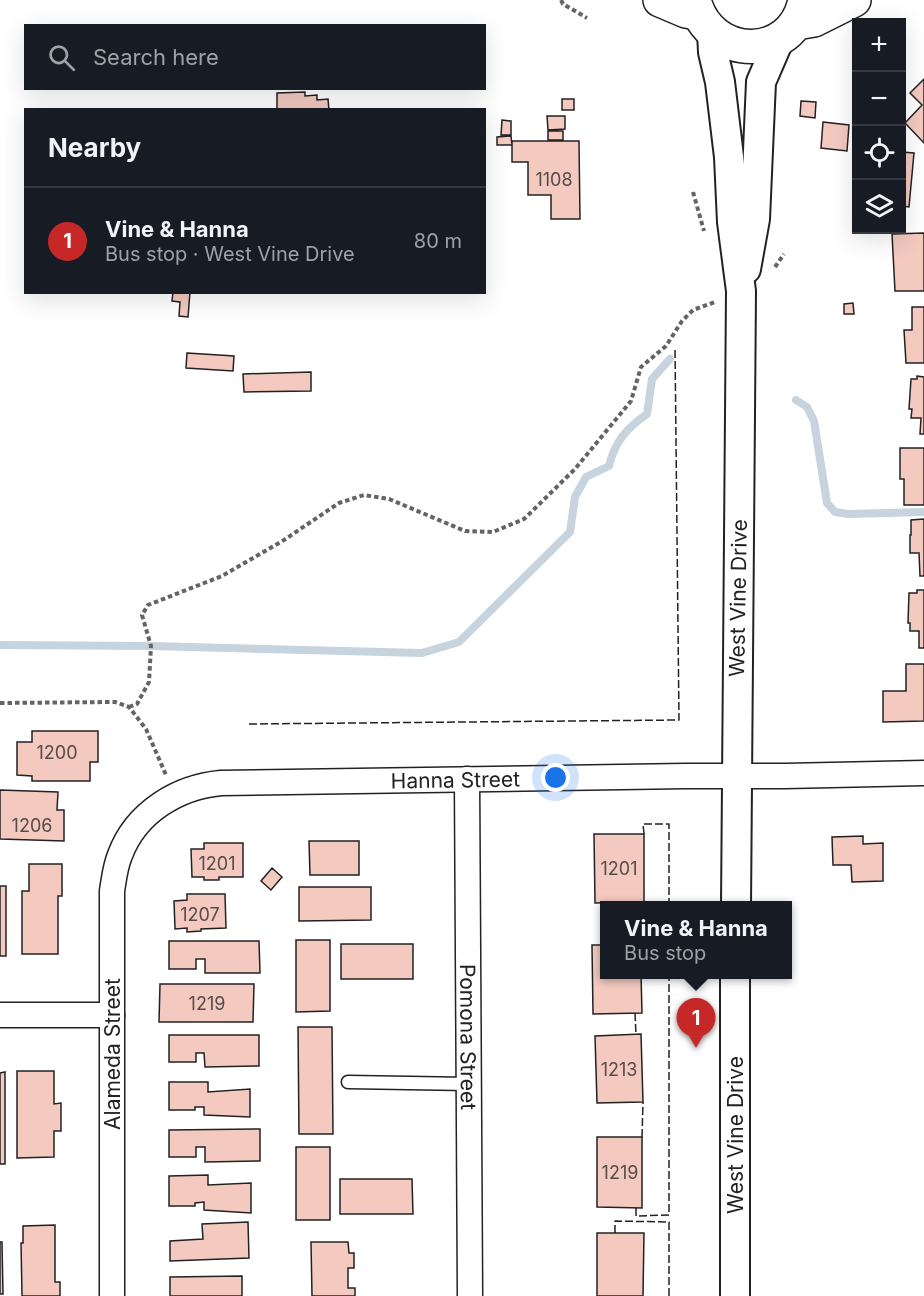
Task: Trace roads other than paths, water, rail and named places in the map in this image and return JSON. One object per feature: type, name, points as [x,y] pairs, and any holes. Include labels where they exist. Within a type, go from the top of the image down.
[{"type":"main road","points":[[660,0],[701,15],[722,40],[743,46],[766,44],[794,20],[814,20],[854,0]]},
{"type":"street","name":"West Vine Drive","points":[[701,15],[720,82],[729,158],[732,222],[741,291],[736,901]]},
{"type":"street","name":"West Vine Drive","points":[[741,291],[755,219],[761,82],[794,20]]},
{"type":"street","name":"Hanna Street","points":[[142,819],[174,795],[189,789],[221,783],[736,775],[785,777],[924,773]]},
{"type":"street","name":"Pomona Street","points":[[467,779],[470,1296]]},
{"type":"street","name":"Alameda Street","points":[[112,1296],[112,891],[115,869],[128,839],[142,819]]},
{"type":"street","name":"West Vine Drive","points":[[735,979],[735,1296]]},
{"type":"street","points":[[0,1015],[112,1015]]},
{"type":"lane","points":[[348,1082],[469,1084]]},
{"type":"waterway","points":[[0,645],[151,646],[422,653],[459,642],[570,532],[575,497],[586,477],[609,466],[623,436],[647,414],[652,379],[670,359]]},
{"type":"waterway","points":[[796,400],[807,407],[814,421],[827,503],[835,512],[848,514],[924,512]]},
{"type":"place","name":"Vine & Hanna","points":[[696,1048]]}]
